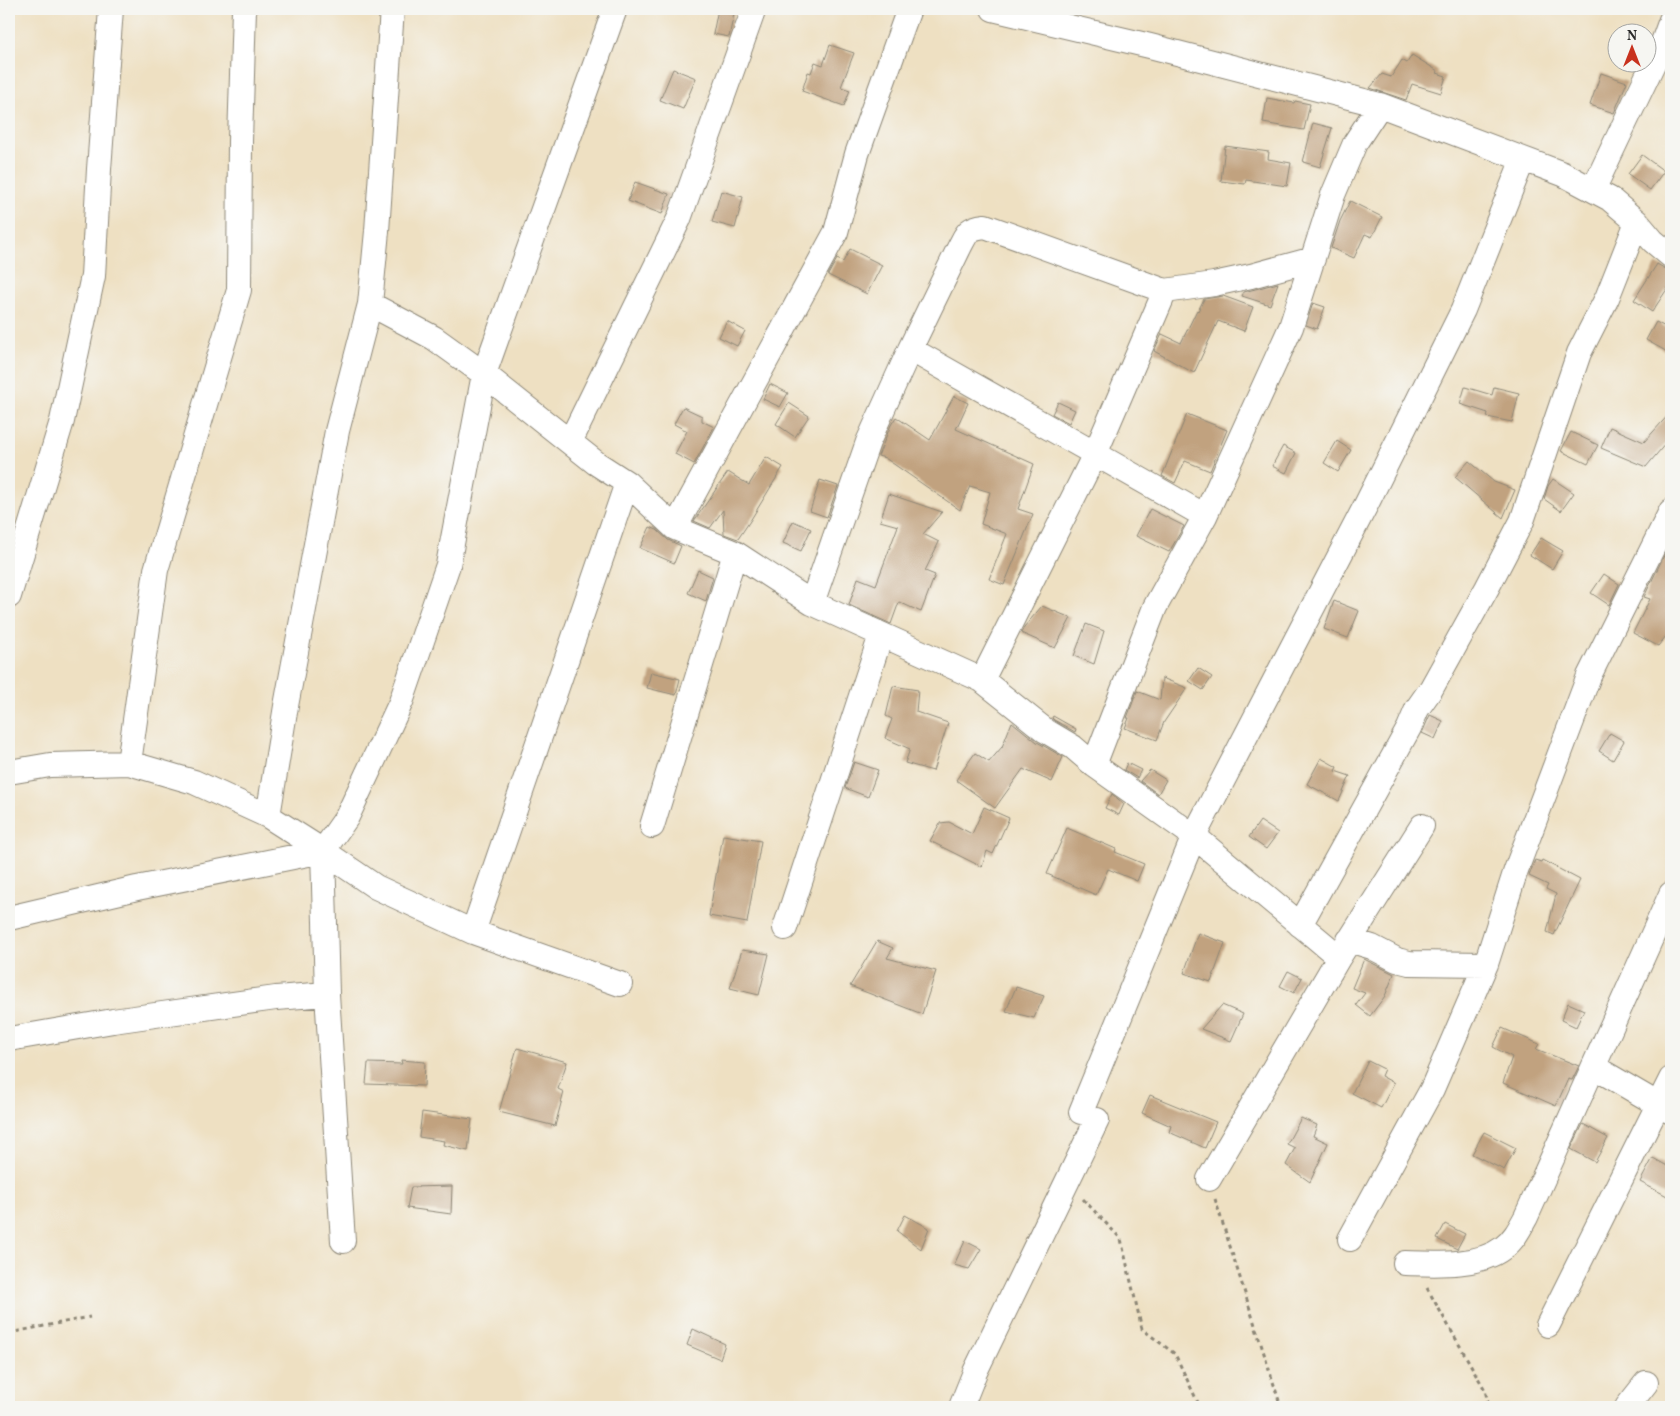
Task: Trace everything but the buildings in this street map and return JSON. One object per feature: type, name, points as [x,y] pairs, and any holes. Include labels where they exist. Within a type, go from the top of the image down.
[{"type":"street","points":[[9,596],[62,421],[93,276],[111,9]]},
{"type":"street","points":[[129,763],[156,570],[239,290],[240,141],[244,9]]},
{"type":"street","points":[[268,816],[336,430],[370,304],[377,231],[392,9]]},
{"type":"street","points":[[343,1241],[327,994],[323,850],[348,818],[400,702],[448,565],[484,374],[615,9]]},
{"type":"street","points":[[570,442],[679,220],[754,9]]},
{"type":"street","points":[[675,528],[836,232],[857,154],[909,9]]},
{"type":"street","points":[[993,9],[1160,48],[1380,105],[1563,174],[1610,199],[1637,222],[1653,241],[1671,256]]},
{"type":"street","points":[[1592,190],[1662,44],[1671,20]]},
{"type":"street","points":[[1094,765],[1155,608],[1205,516],[1291,327],[1334,195],[1355,143],[1380,105]]},
{"type":"street","points":[[961,1407],[975,1372],[1067,1182],[1089,1116],[1194,836],[1367,504],[1463,310],[1523,159]]},
{"type":"street","points":[[1300,924],[1409,728],[1417,709],[1431,689],[1487,588],[1522,521],[1579,353],[1607,298],[1637,222]]},
{"type":"street","points":[[812,603],[868,442],[910,349],[967,234],[974,227],[985,226],[1165,291],[1214,284],[1251,276],[1313,259]]},
{"type":"street","points":[[982,680],[1095,454],[1165,291]]},
{"type":"street","points":[[370,304],[434,338],[484,374],[596,462],[627,483],[675,528],[734,553],[812,603],[982,680],[1046,731],[1073,747],[1094,765],[1194,836],[1300,924],[1344,948],[1372,947],[1398,960],[1409,963],[1486,964]]},
{"type":"street","points":[[910,349],[1205,516]]},
{"type":"street","points":[[473,932],[627,483]]},
{"type":"street","points":[[1350,1239],[1432,1089],[1486,964],[1516,870],[1589,676],[1671,511]]},
{"type":"street","points":[[652,826],[734,553]]},
{"type":"street","points":[[785,928],[881,635]]},
{"type":"street","points":[[9,772],[50,765],[129,763],[194,782],[268,816],[323,850],[376,887],[473,932],[620,984]]},
{"type":"street","points":[[1208,1179],[1344,948],[1422,826]]},
{"type":"street","points":[[9,918],[137,888],[323,850]]},
{"type":"street","points":[[1405,1263],[1458,1262],[1484,1258],[1503,1249],[1514,1238],[1526,1217],[1671,896]]},
{"type":"street","points":[[9,1039],[113,1021],[276,998],[327,994]]},
{"type":"street","points":[[1594,1067],[1665,1109]]},
{"type":"street","points":[[1548,1325],[1665,1109],[1671,1079]]},
{"type":"street","points":[[1627,1407],[1646,1383]]},
{"type":"path","points":[[1208,1179],[1281,1407]]},
{"type":"path","points":[[1067,1182],[1121,1239],[1142,1329],[1175,1354],[1200,1407]]},
{"type":"path","points":[[1426,1288],[1485,1390],[1489,1407]]},
{"type":"path","points":[[9,1333],[90,1317]]}]
